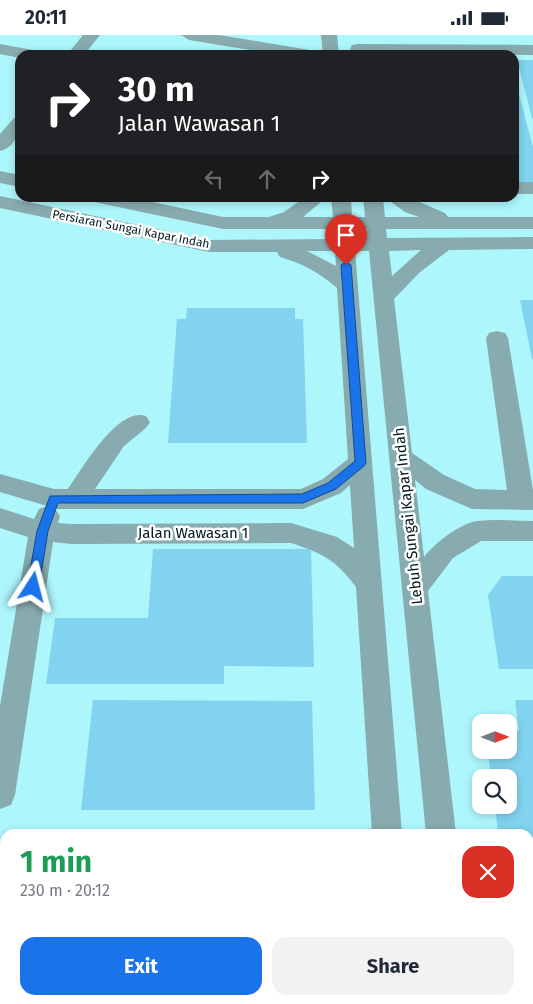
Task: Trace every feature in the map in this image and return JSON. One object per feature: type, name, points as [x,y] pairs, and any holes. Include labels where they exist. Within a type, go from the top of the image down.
[{"type":"street","points":[[0,45],[9,35]]},
{"type":"street","points":[[79,50],[92,35]]},
{"type":"street","points":[[189,35],[280,50]]},
{"type":"street","points":[[329,35],[330,50]]},
{"type":"street","points":[[358,46],[444,46],[533,50]]},
{"type":"street","points":[[0,49],[15,52]]},
{"type":"street","points":[[1,144],[15,128]]},
{"type":"street","points":[[0,177],[15,180]]},
{"type":"street","points":[[519,188],[533,188]]},
{"type":"street","name":"Persiaran Sungai Kapar Indah","points":[[123,202],[223,223],[533,223]]},
{"type":"street","points":[[263,224],[291,216],[311,202]]},
{"type":"street","points":[[341,202],[387,829]]},
{"type":"street","name":"Lebuh Sungai Kapar Indah","points":[[374,202],[440,829]]},
{"type":"street","points":[[402,202],[412,208],[458,223]]},
{"type":"street","name":"Persiaran Sungai Kapar Indah","points":[[0,203],[209,246],[270,247],[533,243]]},
{"type":"street","points":[[384,297],[400,277],[424,257],[444,244]]},
{"type":"street","points":[[270,247],[304,256],[327,268],[347,285]]},
{"type":"street","points":[[402,457],[434,482],[472,499],[527,500],[497,338]]},
{"type":"street","points":[[0,795],[42,531],[65,499],[116,440],[138,422]]},
{"type":"street","points":[[0,483],[65,499],[303,499],[332,486],[360,463]]},
{"type":"street","name":"Jalan Wawasan 1","points":[[0,518],[42,531],[71,533],[291,533],[328,544],[351,560],[369,584]]},
{"type":"street","points":[[415,588],[444,551],[477,531],[533,531]]},
{"type":"building","points":[[519,60],[533,60],[532,118],[519,68]]},
{"type":"building","points":[[519,94],[533,147],[533,183],[519,183]]},
{"type":"building","points":[[520,300],[533,300],[533,359],[532,359]]},
{"type":"building","points":[[187,308],[295,308],[295,319],[303,319],[307,443],[168,443],[177,319],[186,319]]},
{"type":"building","points":[[153,549],[311,549],[314,667],[224,666],[224,684],[46,684],[55,618],[148,618]]},
{"type":"building","points":[[502,576],[533,576],[533,669],[499,669],[488,595]]},
{"type":"building","points":[[93,700],[312,701],[315,810],[81,810]]},
{"type":"building","points":[[515,700],[533,700],[533,829],[497,829],[496,814],[517,814],[517,769],[490,769],[489,759],[518,759],[518,714]]},
{"type":"route","points":[[33,587],[42,531],[54,499],[303,499],[332,486],[360,463],[346,265]]}]
